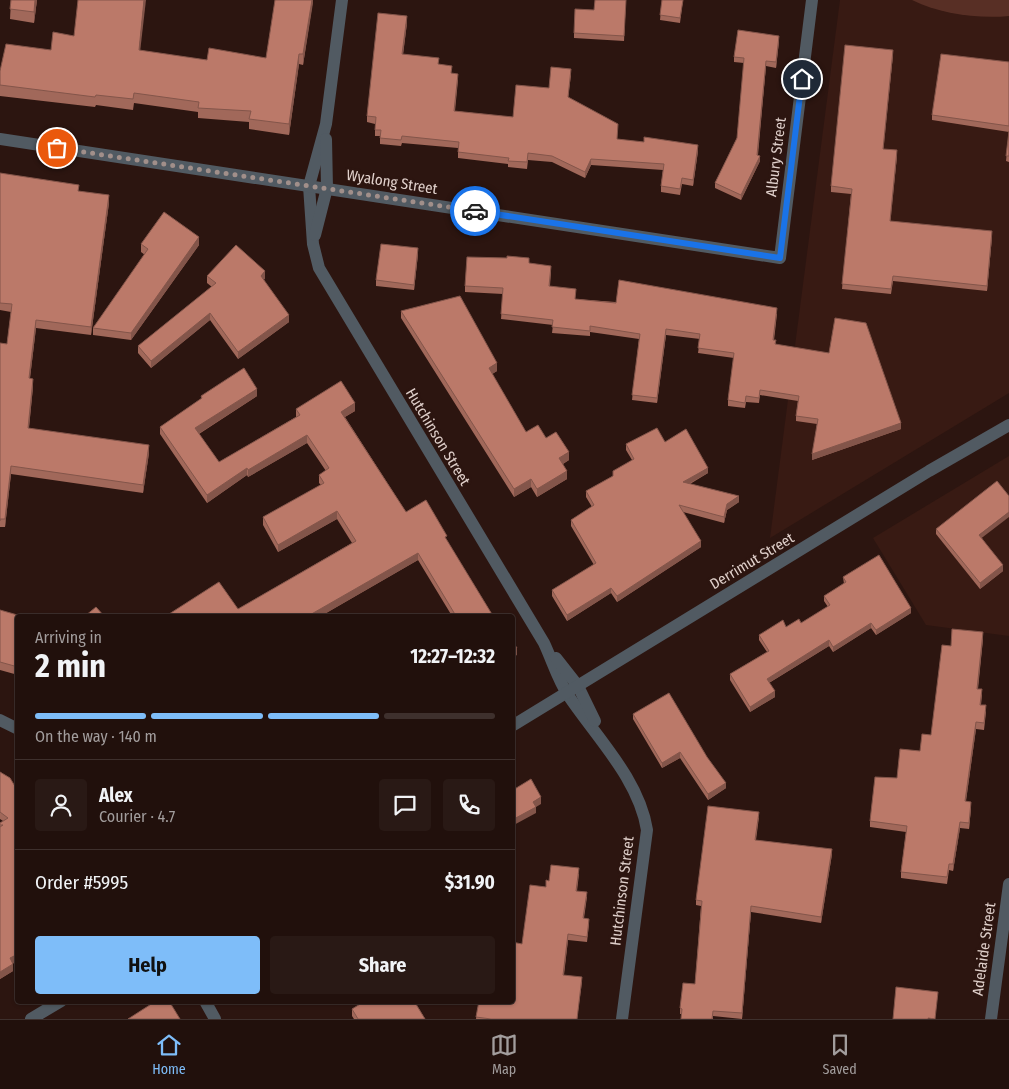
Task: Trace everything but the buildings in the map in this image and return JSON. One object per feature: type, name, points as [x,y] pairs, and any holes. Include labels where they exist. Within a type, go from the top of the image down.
[{"type":"street","points":[[326,124],[342,0]]},
{"type":"street","name":"Albury Street","points":[[780,258],[812,0]]},
{"type":"street","name":"Hutchinson Street","points":[[326,124],[309,186],[313,244],[319,268],[544,643],[567,693],[606,746],[644,810],[646,830],[622,1019]]},
{"type":"street","name":"Hutchinson Street","points":[[313,244],[327,188],[326,124]]},
{"type":"street","name":"Wyalong Street","points":[[0,139],[780,258]]},
{"type":"street","name":"Derrimut Street","points":[[515,724],[929,471],[1009,425]]},
{"type":"street","name":"Hutchinson Street","points":[[544,643],[578,686],[606,746]]},
{"type":"street","points":[[0,720],[15,728]]},
{"type":"street","name":"Adelaide Street","points":[[991,1019],[1009,884]]},
{"type":"street","points":[[31,1019],[56,1004]]},
{"type":"street","points":[[207,1004],[215,1019]]},
{"type":"shaded area","points":[[840,0],[1009,0],[1009,393],[770,538]]},
{"type":"shaded area","points":[[912,0],[1009,0],[1009,16],[985,17],[959,14],[935,9]]},
{"type":"shaded area","points":[[1009,456],[1009,636],[926,625],[873,538]]},
{"type":"way so far","points":[[57,148],[475,211]]},
{"type":"route","points":[[475,211],[780,258],[802,79]]}]
